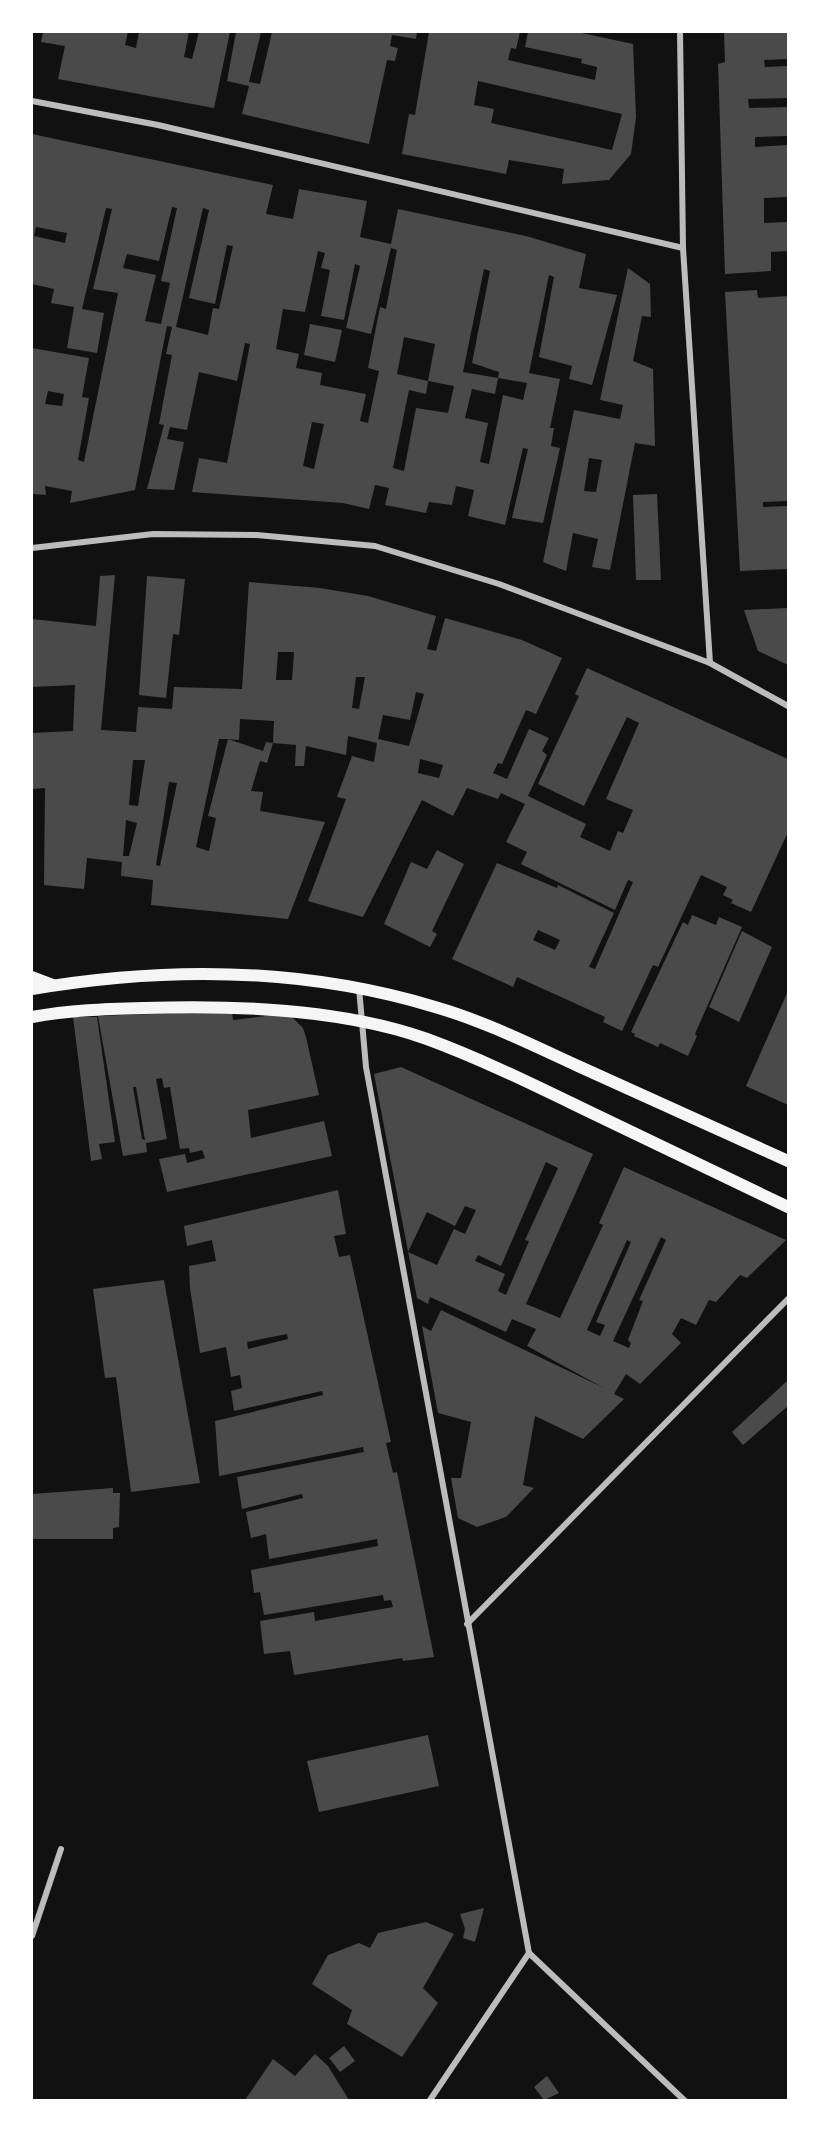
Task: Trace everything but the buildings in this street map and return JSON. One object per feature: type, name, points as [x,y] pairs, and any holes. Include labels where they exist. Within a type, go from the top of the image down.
[{"type":"main road","points":[[32,989],[199,972],[276,975],[359,987],[437,1007],[519,1040],[789,1161]]},
{"type":"main road","points":[[32,977],[54,985]]},
{"type":"main road","points":[[32,1017],[56,1012],[197,1006],[273,1010],[361,1023],[425,1038],[505,1071],[789,1207]]},
{"type":"street","points":[[680,32],[683,248],[710,663]]},
{"type":"street","points":[[32,101],[158,125],[683,248]]},
{"type":"street","points":[[32,548],[153,534],[257,536],[375,546],[499,584],[710,663],[789,706]]},
{"type":"street","points":[[359,987],[366,1067],[529,1953],[684,2100]]},
{"type":"street","points":[[467,1624],[789,1299]]},
{"type":"street","points":[[32,1936],[61,1849]]},
{"type":"street","points":[[430,2100],[529,1953]]}]
